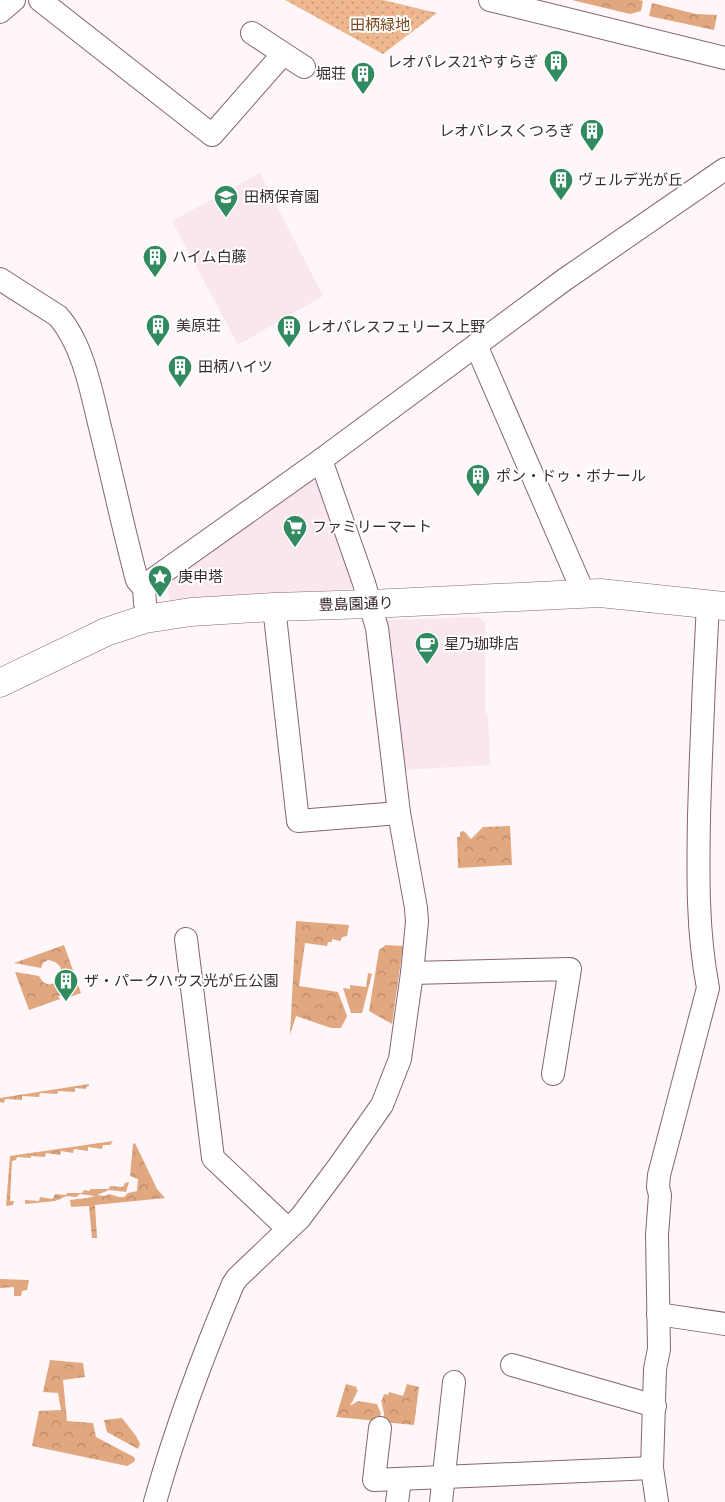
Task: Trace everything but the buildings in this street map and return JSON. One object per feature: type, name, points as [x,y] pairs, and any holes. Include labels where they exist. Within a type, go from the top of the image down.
[{"type":"street","points":[[40,0],[212,136],[284,54]]},
{"type":"street","points":[[490,0],[725,58]]},
{"type":"street","points":[[252,33],[304,67]]},
{"type":"street","points":[[144,588],[148,583],[321,460],[564,280],[725,169]]},
{"type":"street","points":[[0,279],[58,316],[65,324],[79,353],[94,401],[137,580],[144,588],[145,619]]},
{"type":"street","points":[[476,345],[584,594]]},
{"type":"street","points":[[155,1502],[172,1442],[233,1284],[305,1210],[382,1105],[400,1060],[412,973],[417,922],[416,908],[388,728],[377,628],[371,604],[321,460]]},
{"type":"street","name":"豊島園通り","points":[[0,683],[106,632],[145,619],[191,612],[600,593],[716,605]]},
{"type":"street","points":[[657,1502],[652,1468],[655,1369],[659,1349],[657,1235],[660,1195],[658,1187],[659,1175],[716,987],[704,968],[698,907],[701,735],[716,605]]},
{"type":"street","points":[[274,607],[298,821],[400,813]]},
{"type":"street","points":[[186,939],[214,1158],[288,1229]]},
{"type":"street","points":[[412,973],[570,969],[553,1074]]},
{"type":"street","points":[[658,1314],[725,1324]]},
{"type":"street","points":[[512,1365],[655,1406]]},
{"type":"street","points":[[441,1502],[454,1382]]},
{"type":"street","points":[[380,1428],[374,1480],[652,1468]]},
{"type":"street","points":[[397,1502],[400,1480]]},
{"type":"shaded area","points":[[260,173],[323,296],[238,345],[172,221]]},
{"type":"shaded area","points":[[312,474],[319,478],[355,582],[352,589],[170,600],[166,578]]},
{"type":"shaded area","points":[[477,617],[485,622],[485,715],[488,715],[490,765],[402,770],[384,620]]},
{"type":"green space","name":"田柄緑地","points":[[285,0],[383,0],[437,13],[383,54]]},
{"type":"green space","points":[[572,0],[643,1],[641,11],[630,14]]},
{"type":"green space","points":[[652,3],[696,14],[717,15],[714,30],[649,16]]},
{"type":"green space","points":[[510,826],[512,865],[458,868],[457,837],[460,837],[460,832],[464,831],[471,839],[483,827]]},
{"type":"green space","points":[[296,921],[349,925],[347,936],[342,937],[340,941],[332,939],[332,942],[328,942],[327,946],[305,943],[299,986],[338,992],[347,1016],[341,1028],[331,1028],[296,1016],[290,1035]]},
{"type":"green space","points":[[64,945],[81,993],[67,998],[65,994],[58,996],[60,999],[29,1010],[15,972],[39,976],[44,982],[49,984],[55,983],[59,979],[61,968],[57,963],[48,960],[43,963],[41,968],[14,963]]},
{"type":"green space","points":[[386,945],[403,946],[392,1024],[369,1011],[379,950]]},
{"type":"green space","points":[[368,973],[372,974],[362,1013],[351,1013],[343,988],[350,989],[350,985],[366,987]]},
{"type":"green space","points":[[89,1084],[86,1089],[75,1088],[75,1092],[40,1093],[39,1097],[22,1096],[22,1100],[5,1099],[4,1103],[0,1102],[0,1098]]},
{"type":"green space","points":[[113,1141],[110,1145],[103,1145],[102,1149],[88,1147],[88,1151],[74,1149],[73,1153],[61,1151],[60,1155],[46,1153],[45,1157],[17,1157],[16,1160],[12,1161],[10,1201],[14,1201],[13,1205],[6,1206],[10,1156]]},
{"type":"green space","points":[[135,1143],[157,1189],[165,1198],[95,1205],[97,1238],[92,1238],[89,1206],[71,1207],[70,1200],[95,1196],[80,1194],[76,1197],[67,1196],[55,1201],[25,1204],[25,1200],[39,1201],[40,1197],[53,1199],[55,1194],[82,1193],[84,1190],[109,1189],[110,1186],[123,1187],[125,1183],[129,1182],[126,1192],[109,1190],[97,1195],[105,1196],[109,1194],[124,1197],[128,1193],[137,1191],[138,1179],[130,1176],[133,1144]]},
{"type":"green space","points":[[0,1279],[29,1280],[27,1290],[22,1291],[21,1296],[14,1296],[14,1287],[0,1288]]},
{"type":"green space","points":[[50,1360],[83,1363],[85,1377],[63,1380],[67,1421],[93,1423],[96,1437],[134,1457],[134,1462],[127,1466],[32,1446],[39,1411],[61,1410],[58,1393],[43,1392]]},
{"type":"green space","points":[[346,1384],[357,1387],[356,1389],[358,1390],[350,1406],[358,1401],[377,1404],[381,1414],[378,1421],[336,1417]]},
{"type":"green space","points":[[407,1384],[419,1387],[414,1425],[383,1422],[384,1414],[381,1400],[384,1394],[388,1395],[389,1392],[403,1396]]},
{"type":"green space","points":[[122,1418],[136,1436],[140,1444],[138,1449],[107,1432],[104,1420]]},
{"type":"place","name":"レオパレス21やすらぎ","points":[[556,83]]},
{"type":"place","name":"堀荘","points":[[363,95]]},
{"type":"place","name":"レオパレスくつろぎ","points":[[592,152]]},
{"type":"place","name":"ヴェルデ光が丘","points":[[561,201]]},
{"type":"place","name":"田柄保育園","points":[[226,218]]},
{"type":"place","name":"ハイム白藤","points":[[155,278]]},
{"type":"place","name":"美原荘","points":[[158,347]]},
{"type":"place","name":"レオパレスフェリース上野","points":[[289,348]]},
{"type":"place","name":"田柄ハイツ","points":[[180,388]]},
{"type":"place","name":"ポン・ドゥ・ボナール","points":[[478,497]]},
{"type":"place","name":"ファミリーマート","points":[[295,548]]},
{"type":"place","name":"庚申塔","points":[[160,598]]},
{"type":"place","name":"星乃珈琲店","points":[[427,665]]},
{"type":"place","name":"ザ・パークハウス光が丘公園","points":[[66,1002]]}]
